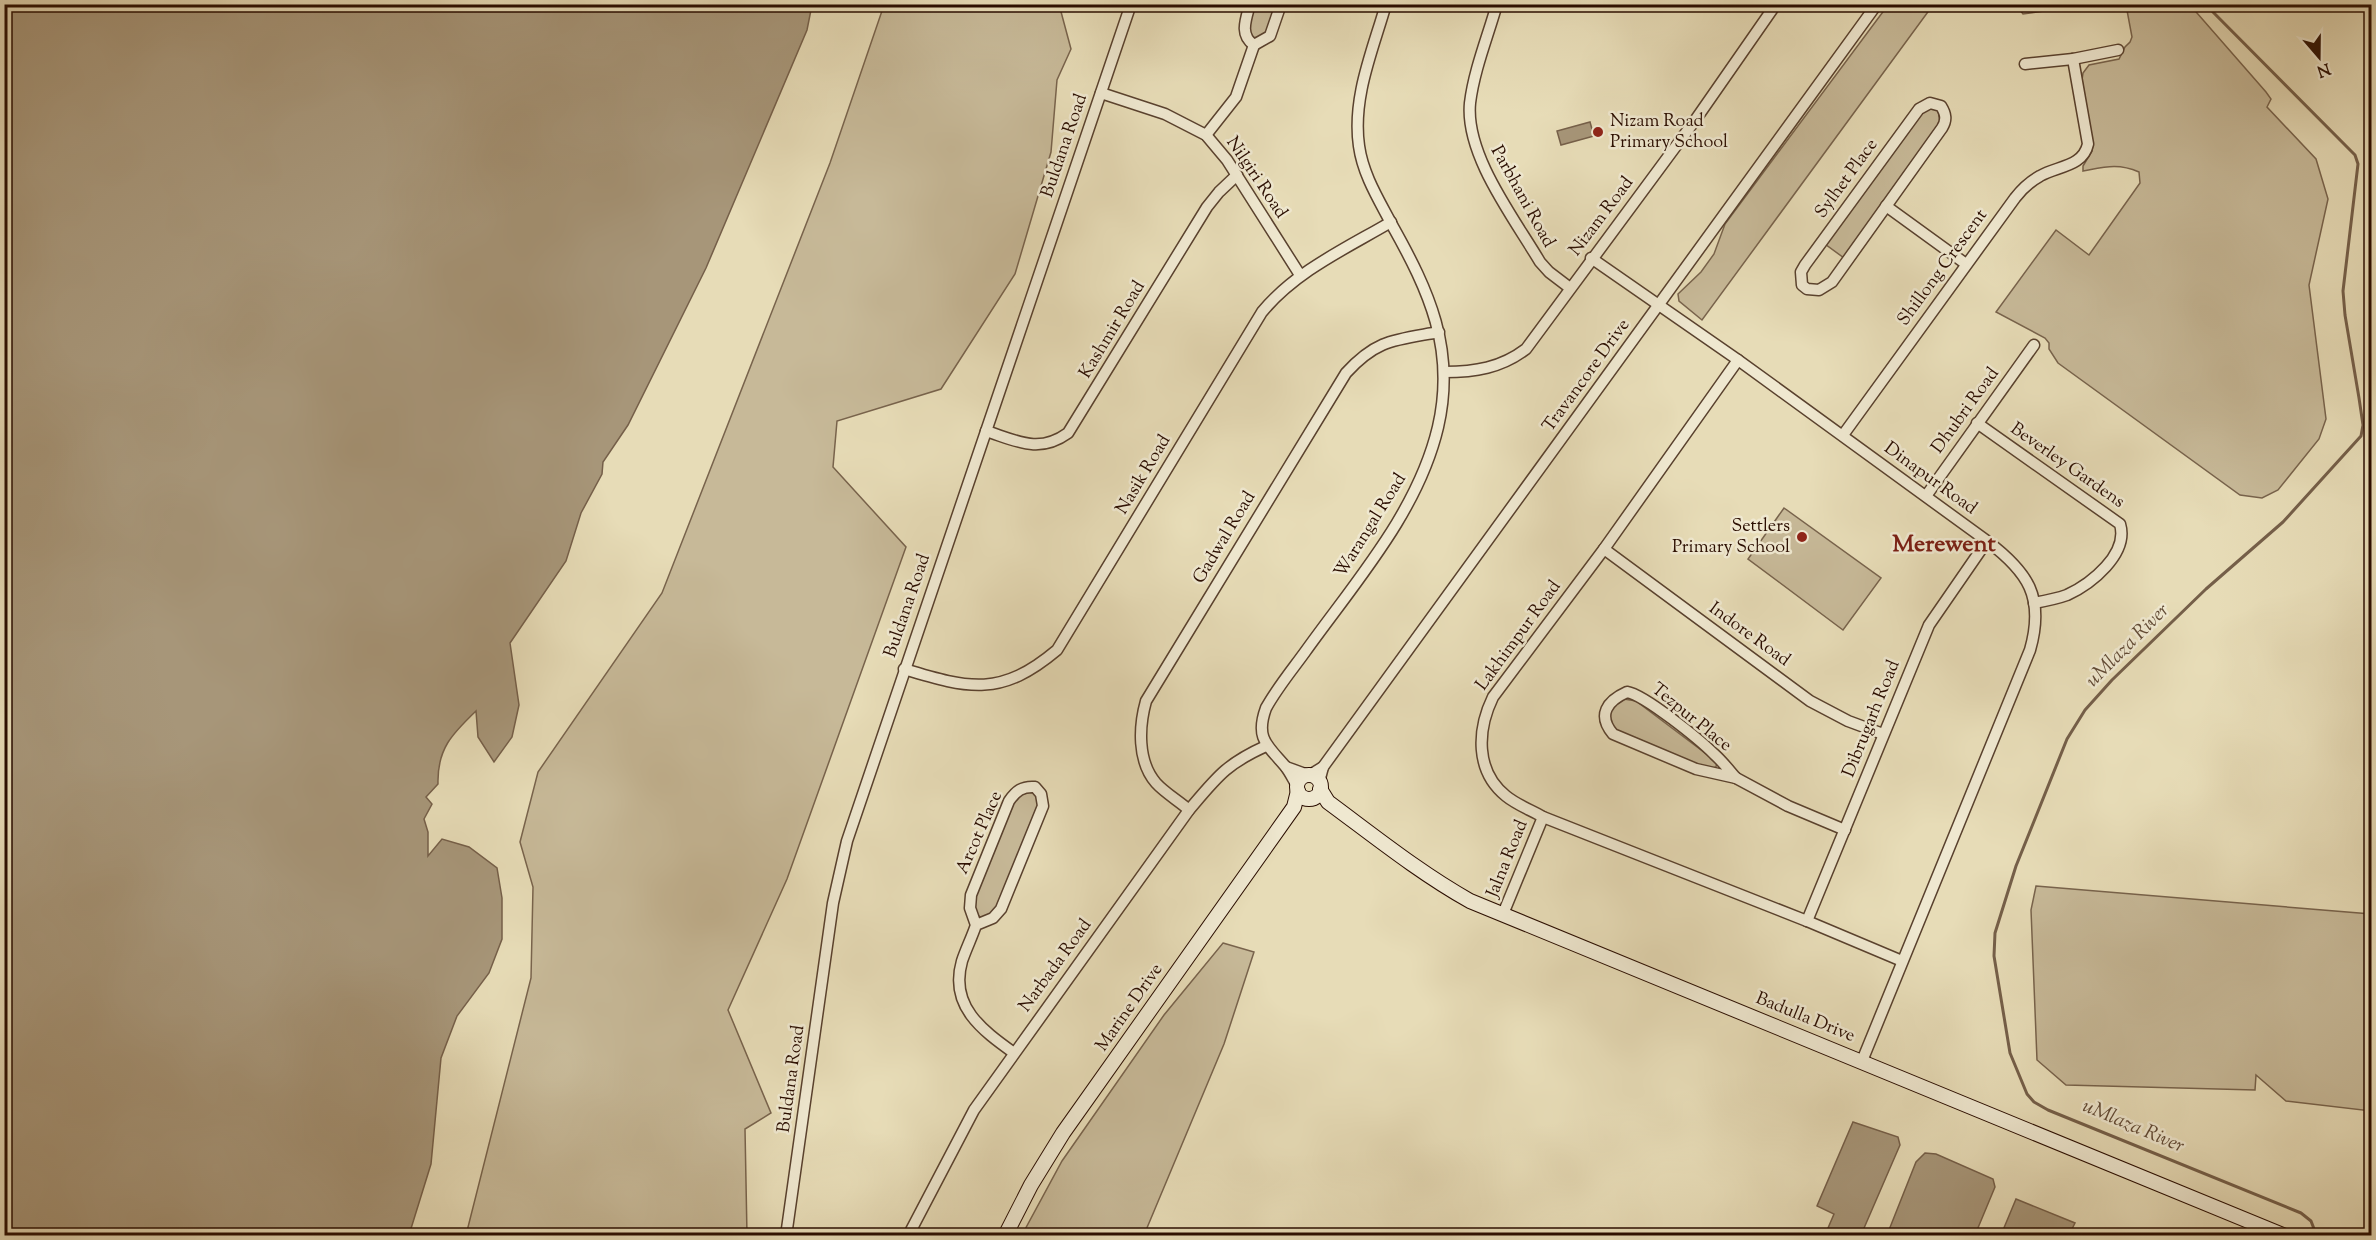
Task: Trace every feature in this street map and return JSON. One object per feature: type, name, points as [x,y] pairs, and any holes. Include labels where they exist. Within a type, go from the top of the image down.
[{"type":"street","name":"Buldana Road","points":[[786,1236],[833,903],[847,841],[1131,4]]},
{"type":"street","points":[[1250,4],[1244,28],[1248,42],[1254,45]]},
{"type":"street","points":[[1206,135],[1236,97],[1254,45],[1270,36],[1281,4]]},
{"type":"street","name":"Warangal Road","points":[[1266,746],[1262,720],[1273,695],[1382,545],[1415,491],[1438,428],[1444,372],[1438,332],[1427,291],[1371,185],[1364,168],[1357,130],[1361,89],[1386,4]]},
{"type":"street","name":"Parbhani Road","points":[[1497,4],[1472,94],[1471,135],[1486,170],[1540,262],[1570,288]]},
{"type":"street","name":"Travancore Drive","points":[[1309,787],[1877,4]]},
{"type":"street","name":"Nizam Road","points":[[1444,372],[1483,370],[1512,360],[1526,348],[1696,118],[1770,6]]},
{"type":"street","points":[[2025,64],[2073,59],[2118,50]]},
{"type":"street","name":"Shillong Crescent","points":[[1843,435],[2026,185],[2081,158],[2086,153],[2088,144],[2073,59]]},
{"type":"street","name":"Nilgiri Road","points":[[1101,93],[1165,114],[1206,135],[1237,175],[1300,275]]},
{"type":"street","name":"Sylhet Place","points":[[1930,103],[1941,106],[1946,117],[1945,123],[1886,206],[1832,282],[1819,290],[1807,289],[1802,285],[1801,272],[1805,265],[1919,109],[1930,103]]},
{"type":"street","name":"Kashmir Road","points":[[986,431],[1036,445],[1058,440],[1068,433],[1208,207],[1219,192],[1237,175]]},
{"type":"street","points":[[1886,206],[1966,264]]},
{"type":"street","name":"Nasik Road","points":[[904,669],[958,685],[984,685],[1023,675],[1057,650],[1254,324],[1272,300],[1300,275],[1391,222]]},
{"type":"street","name":"Dinapur Road","points":[[1591,258],[1843,435],[1987,541],[2012,560],[2030,588],[2034,603],[2035,631],[2030,650],[1862,1061]]},
{"type":"street","name":"Gadwal Road","points":[[1189,810],[1155,782],[1145,763],[1140,732],[1146,701],[1346,373],[1361,356],[1378,345],[1397,339],[1438,332]]},
{"type":"street","name":"Dhubri Road","points":[[1926,496],[2034,345]]},
{"type":"street","name":"Lakhimpur Road","points":[[1738,360],[1604,549],[1493,697],[1482,726],[1480,742],[1488,774],[1505,796],[1543,817],[1902,961]]},
{"type":"street","name":"Beverley Gardens","points":[[1977,423],[2120,524],[2122,536],[2118,551],[2100,571],[2080,588],[2034,603]]},
{"type":"street","name":"Dibrugarh Road","points":[[1807,921],[1929,626],[1987,541]]},
{"type":"street","name":"Indore Road","points":[[1604,549],[1810,701],[1848,721],[1883,734]]},
{"type":"street","name":"Tezpur Place","points":[[1736,778],[1713,753],[1639,697],[1627,692],[1609,704],[1605,721],[1613,734],[1696,769],[1736,778],[1788,806],[1845,830]]},
{"type":"street","points":[[1266,746],[1309,787]]},
{"type":"street","name":"Narbada Road","points":[[908,1236],[974,1110],[1189,810],[1221,772],[1233,762],[1266,746]]},
{"type":"street","name":"Arcot Place","points":[[1026,786],[1035,787],[1040,792],[1043,806],[1001,909],[993,918],[976,925],[970,908],[971,895],[1009,801],[1017,790],[1026,786]]},
{"type":"street","name":"Badulla Drive","points":[[1309,787],[1447,888],[1470,901],[2286,1236]]},
{"type":"street","name":"Marine Drive","points":[[1005,1236],[1031,1185],[1063,1133],[1309,787]]},
{"type":"street","name":"Jalna Road","points":[[1503,914],[1543,817]]},
{"type":"street","points":[[976,925],[962,961],[959,976],[964,1001],[975,1022],[1014,1053]]},
{"type":"shaded area","points":[[5,4],[812,5],[807,30],[706,268],[628,425],[603,462],[602,474],[581,513],[566,561],[510,643],[519,705],[512,737],[494,762],[478,737],[476,711],[448,743],[440,761],[438,784],[426,797],[432,804],[424,819],[428,832],[428,856],[442,839],[469,847],[497,868],[502,898],[502,939],[489,973],[457,1016],[441,1058],[431,1164],[409,1235],[5,1235]]},
{"type":"shaded area","points":[[884,5],[1064,5],[1060,8],[1071,49],[1057,80],[1051,152],[1015,274],[941,389],[837,421],[833,467],[906,547],[787,879],[728,1010],[771,1113],[745,1129],[747,1235],[466,1235],[531,978],[533,887],[520,842],[538,772],[662,593],[830,163]]},
{"type":"shaded area","points":[[1253,5],[1278,5],[1268,31],[1259,38],[1250,37],[1250,16]]},
{"type":"shaded area","points":[[1888,5],[1933,5],[1702,320],[1679,301],[1678,294],[1701,272],[1714,254],[1725,224]]},
{"type":"shaded area","points":[[2016,5],[2085,5],[2023,14]]},
{"type":"shaded area","points":[[2126,5],[2190,5],[2266,92],[2271,99],[2267,107],[2316,159],[2328,199],[2309,285],[2326,419],[2319,439],[2278,490],[2262,498],[2240,495],[2058,363],[2045,338],[1996,312],[2056,230],[2089,255],[2140,183],[2139,172],[2124,167],[2083,171],[2093,144],[2082,80],[2083,73],[2089,65],[2119,59],[2130,42],[2132,37]]},
{"type":"shaded area","points":[[1929,107],[1938,110],[1940,123],[1844,258],[1825,244],[1921,112]]},
{"type":"shaded area","points":[[1590,122],[1594,136],[1561,145],[1557,131]]},
{"type":"shaded area","points":[[1784,508],[1881,578],[1843,630],[1748,559]]},
{"type":"shaded area","points":[[1624,699],[1636,701],[1717,762],[1716,767],[1710,769],[1616,732],[1608,717],[1612,708]]},
{"type":"shaded area","points":[[1035,791],[1040,799],[996,912],[982,918],[975,914],[973,896],[1017,792]]},
{"type":"shaded area","points":[[2036,886],[2371,914],[2371,1111],[2286,1101],[2256,1075],[2255,1090],[2066,1085],[2037,1060],[2031,910]]},
{"type":"shaded area","points":[[1223,943],[1254,952],[1224,1044],[1144,1235],[1022,1235],[1062,1161],[1164,1015]]},
{"type":"shaded area","points":[[1853,1122],[1898,1137],[1900,1145],[1861,1235],[1825,1235],[1834,1214],[1817,1206]]},
{"type":"shaded area","points":[[1925,1153],[1936,1154],[1993,1179],[1995,1187],[1975,1235],[1887,1235],[1916,1162]]},
{"type":"shaded area","points":[[2016,1199],[2075,1223],[2069,1235],[2001,1235]]},
{"type":"waterway","name":"uMlaza River","points":[[2205,4],[2355,155],[2358,164],[2343,291],[2363,425],[2361,436],[2283,522],[2206,589],[2112,680],[2085,710],[2067,739],[2016,866],[1995,933],[1994,956],[2010,1053],[2027,1094],[2034,1102],[2048,1110],[2301,1213],[2311,1221],[2316,1234]]},
{"type":"railway","points":[[2368,1236],[2372,1232]]},
{"type":"place","name":"Nizam Road Primary School","points":[[1598,132]]},
{"type":"place","name":"Settlers Primary School","points":[[1802,537]]},
{"type":"district","name":"Merewent","points":[[1944,545]]}]
